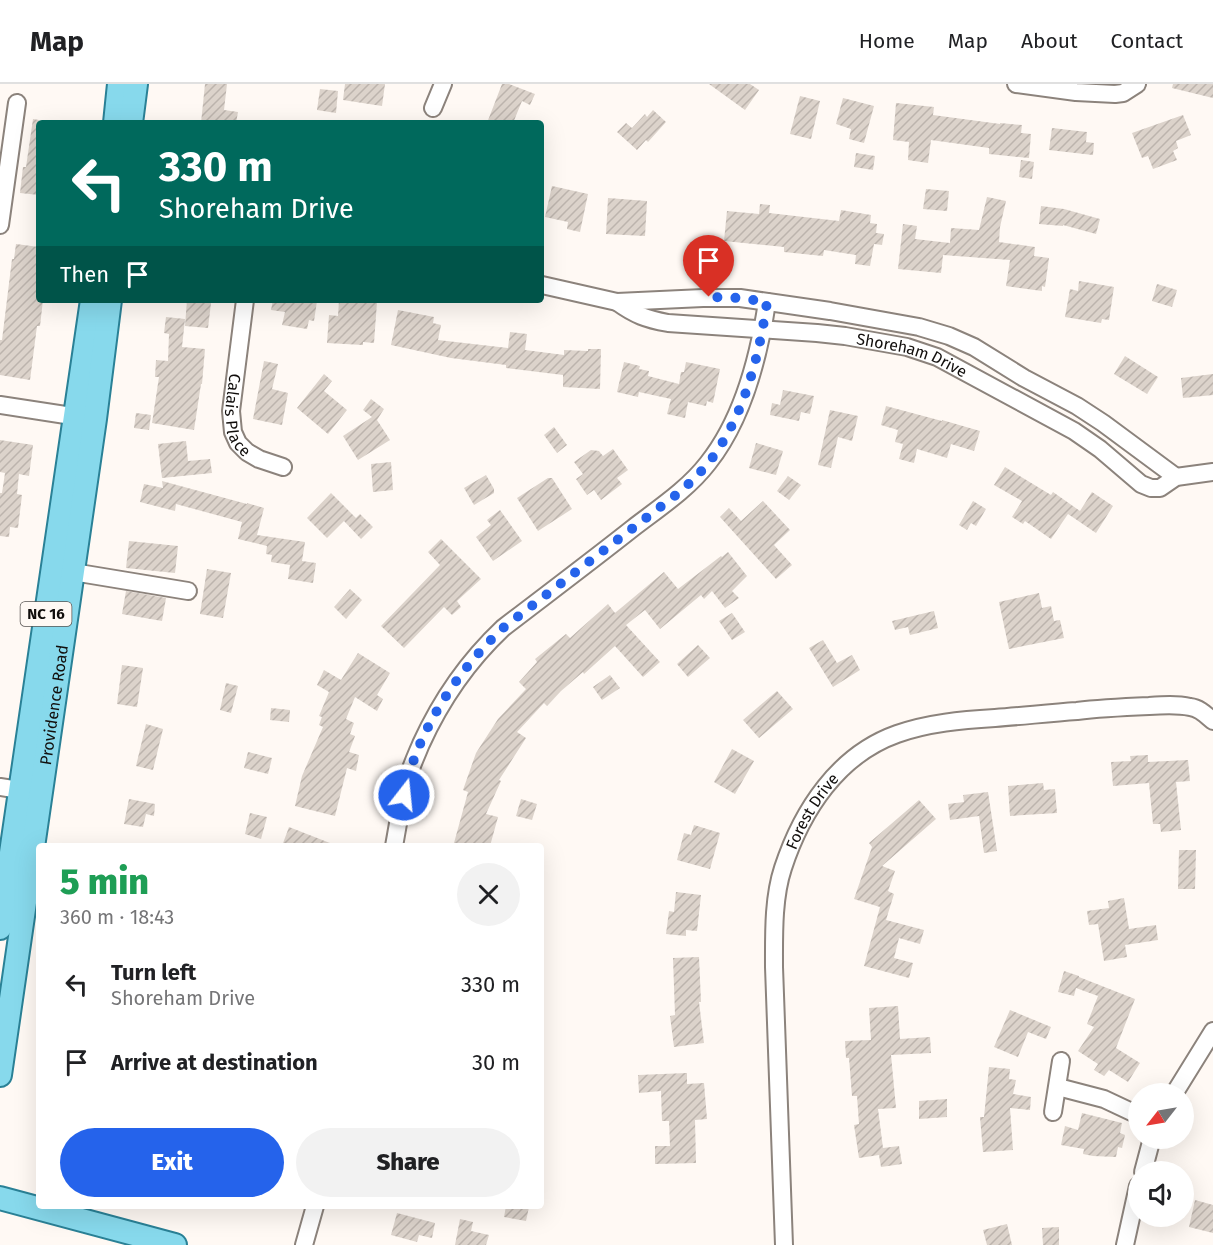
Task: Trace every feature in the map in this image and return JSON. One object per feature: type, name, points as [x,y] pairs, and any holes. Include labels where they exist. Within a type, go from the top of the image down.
[{"type":"main road","points":[[115,120],[119,84]]},
{"type":"main road","points":[[131,120],[136,84]]},
{"type":"main road","name":"Providence Road","points":[[0,1075],[20,790],[73,572],[86,418],[92,303]]},
{"type":"main road","name":"Providence Road","points":[[0,928],[20,790],[86,418],[109,303]]},
{"type":"main road","points":[[0,1198],[36,1208]]},
{"type":"main road","points":[[41,1209],[175,1245]]},
{"type":"street","points":[[433,108],[443,84]]},
{"type":"street","points":[[1016,84],[1076,92],[1115,94],[1123,93],[1137,84]]},
{"type":"street","points":[[0,225],[17,103]]},
{"type":"street","name":"Shoreham Drive","points":[[544,285],[617,302],[709,297],[740,298],[871,317],[919,327],[966,344],[1023,378],[1077,406],[1179,477],[1160,488],[1151,488],[1142,484],[1074,431],[946,362],[918,351],[844,336],[668,323],[645,319],[617,302]]},
{"type":"street","points":[[395,843],[408,777],[429,727],[449,691],[490,640],[681,491],[700,473],[719,447],[740,408],[763,330],[767,302]]},
{"type":"street","name":"Calais Place","points":[[245,303],[231,411],[233,432],[238,443],[247,452],[259,459],[284,467]]},
{"type":"street","points":[[0,405],[86,418]]},
{"type":"street","points":[[1179,477],[1213,472]]},
{"type":"street","points":[[73,572],[188,591]]},
{"type":"street","name":"Forest Drive","points":[[784,1245],[774,967],[776,909],[779,884],[786,860],[801,825],[824,788],[852,758],[872,744],[928,725],[1166,705],[1206,706],[1213,721]]},
{"type":"street","points":[[1181,1083],[1213,1031]]},
{"type":"street","points":[[1053,1112],[1061,1061]]},
{"type":"street","points":[[1058,1087],[1104,1099],[1128,1110]]},
{"type":"street","points":[[304,1245],[314,1209]]},
{"type":"street","points":[[1125,1245],[1129,1227]]},
{"type":"building","points":[[205,84],[227,84],[224,110],[238,112],[237,120],[201,120]]},
{"type":"building","points":[[345,84],[385,84],[382,106],[343,100]]},
{"type":"building","points":[[502,84],[509,84],[535,94],[530,105],[522,101],[514,120],[488,120]]},
{"type":"building","points":[[709,84],[750,84],[759,90],[745,110]]},
{"type":"building","points":[[1173,84],[1213,84],[1213,98],[1172,88]]},
{"type":"building","points":[[320,89],[338,91],[336,113],[317,110]]},
{"type":"building","points":[[800,96],[820,101],[811,139],[790,134]]},
{"type":"building","points":[[843,98],[874,106],[864,143],[849,139],[851,129],[836,124]]},
{"type":"building","points":[[896,103],[934,107],[933,115],[1022,125],[1021,133],[1031,134],[1029,158],[989,154],[989,148],[931,140],[928,163],[908,160],[909,142],[893,140]]},
{"type":"building","points":[[653,110],[666,122],[648,142],[646,140],[637,150],[617,132],[626,123],[632,128],[645,114],[647,117]]},
{"type":"building","points":[[1183,115],[1191,135],[1176,141],[1178,148],[1173,151],[1177,160],[1153,169],[1148,156],[1142,158],[1132,133]]},
{"type":"building","points":[[33,119],[39,120],[36,120],[36,195],[20,193],[23,167],[26,167]]},
{"type":"building","points":[[1052,128],[1087,132],[1086,142],[1094,143],[1093,155],[1049,150]]},
{"type":"building","points":[[856,153],[875,156],[873,170],[854,167]]},
{"type":"building","points":[[1021,160],[1034,162],[1032,179],[1019,177]]},
{"type":"building","points":[[552,186],[588,194],[580,232],[567,229],[568,222],[545,217]]},
{"type":"building","points":[[926,189],[949,191],[947,211],[923,209]]},
{"type":"building","points":[[987,197],[1006,201],[999,242],[1035,247],[1034,256],[1049,258],[1045,287],[1042,286],[1042,291],[1006,286],[1010,260],[943,255],[941,273],[898,269],[903,224],[917,226],[915,239],[950,243],[951,228],[979,230]]},
{"type":"building","points":[[608,198],[647,201],[645,236],[606,234]]},
{"type":"building","points":[[760,204],[770,205],[769,213],[839,221],[841,210],[871,215],[870,223],[877,224],[876,233],[884,234],[882,245],[874,244],[870,266],[855,264],[856,255],[824,250],[823,256],[784,252],[784,247],[724,241],[727,211],[759,214]]},
{"type":"building","points":[[1041,206],[1064,209],[1100,219],[1096,234],[1063,225],[1039,224]]},
{"type":"building","points":[[16,244],[36,247],[36,303],[43,303],[40,326],[37,326],[30,380],[0,375],[0,340],[2,340],[12,259],[14,259]]},
{"type":"building","points":[[1079,281],[1114,287],[1109,320],[1102,319],[1101,323],[1065,317],[1070,289],[1078,291]]},
{"type":"building","points":[[1157,284],[1177,290],[1172,307],[1152,301]]},
{"type":"building","points":[[187,303],[211,303],[208,328],[185,326]]},
{"type":"building","points":[[272,303],[317,303],[314,321],[309,320],[307,329],[282,325],[285,312],[271,310]]},
{"type":"building","points":[[339,303],[377,303],[374,343],[363,342],[363,345],[327,343],[329,315],[338,316]]},
{"type":"building","points":[[398,310],[434,317],[433,323],[441,325],[438,340],[508,348],[510,332],[527,334],[525,350],[564,355],[564,350],[601,349],[600,389],[563,387],[563,375],[506,368],[506,365],[451,358],[391,345]]},
{"type":"building","points":[[166,317],[185,319],[182,347],[205,349],[194,430],[152,423],[159,377],[155,377],[156,360],[168,361],[169,334],[164,333]]},
{"type":"building","points":[[1125,356],[1158,377],[1147,394],[1114,374]]},
{"type":"building","points":[[264,361],[278,364],[272,389],[288,393],[282,425],[253,419]]},
{"type":"building","points":[[624,362],[649,371],[648,376],[679,384],[686,362],[720,369],[713,403],[707,401],[706,406],[688,402],[685,418],[667,414],[671,399],[639,392],[638,397],[617,392]]},
{"type":"building","points":[[324,374],[332,381],[324,391],[347,410],[328,434],[297,408]]},
{"type":"building","points":[[1213,374],[1213,395],[1183,398],[1181,378]]},
{"type":"building","points":[[783,390],[814,396],[810,414],[801,412],[799,421],[770,415],[772,403],[780,405]]},
{"type":"building","points":[[371,399],[384,409],[377,420],[390,440],[358,460],[343,436],[372,417],[363,410]]},
{"type":"building","points":[[886,406],[980,431],[974,451],[951,444],[947,458],[917,449],[914,463],[899,459],[903,444],[895,442],[898,430],[881,425]]},
{"type":"building","points":[[830,410],[858,416],[852,441],[838,437],[831,468],[818,465]]},
{"type":"building","points":[[136,413],[151,415],[149,430],[134,428]]},
{"type":"building","points":[[554,427],[567,445],[557,453],[544,435]]},
{"type":"building","points":[[0,440],[33,445],[29,476],[19,474],[17,494],[22,495],[18,528],[10,527],[9,537],[0,536],[0,493],[2,493],[5,473],[0,472]]},
{"type":"building","points":[[186,441],[188,461],[210,459],[212,473],[162,478],[158,444]]},
{"type":"building","points":[[756,443],[783,451],[776,475],[749,468]]},
{"type":"building","points":[[613,449],[628,470],[617,478],[622,484],[601,500],[594,490],[587,495],[576,479],[583,474],[574,462],[591,450],[599,451],[603,456]]},
{"type":"building","points":[[391,462],[393,490],[373,492],[371,464]]},
{"type":"building","points":[[1005,467],[1051,495],[1053,492],[1080,511],[1092,492],[1113,506],[1096,533],[1068,514],[1051,539],[1025,521],[1023,524],[1012,517],[1022,501],[994,485]]},
{"type":"building","points":[[486,475],[494,493],[474,505],[464,488]]},
{"type":"building","points":[[788,476],[801,485],[789,500],[777,491]]},
{"type":"building","points":[[548,478],[552,478],[572,509],[538,531],[517,498]]},
{"type":"building","points":[[162,481],[264,508],[257,535],[305,542],[302,561],[316,563],[313,583],[288,579],[290,565],[271,562],[272,555],[266,554],[267,546],[238,539],[242,522],[176,504],[175,511],[140,502],[144,484],[163,488]]},
{"type":"building","points":[[331,493],[356,518],[360,514],[373,527],[361,539],[344,521],[327,538],[307,518]]},
{"type":"building","points":[[763,501],[790,530],[774,545],[792,565],[776,579],[720,517],[729,508],[741,521]]},
{"type":"building","points":[[973,501],[986,509],[976,526],[971,523],[967,530],[959,525]]},
{"type":"building","points":[[500,510],[522,541],[493,561],[476,537],[491,525],[487,520]]},
{"type":"building","points":[[441,539],[481,579],[457,601],[461,607],[452,615],[444,607],[404,648],[381,626],[440,565],[428,552]]},
{"type":"building","points":[[129,541],[178,546],[175,573],[126,568]]},
{"type":"building","points":[[728,552],[747,576],[732,591],[739,598],[725,608],[712,591],[704,599],[701,595],[660,629],[645,610],[626,625],[660,662],[643,677],[615,646],[561,691],[547,706],[544,703],[517,732],[526,738],[499,780],[501,781],[486,814],[498,817],[491,843],[454,843],[468,792],[463,790],[476,753],[498,719],[526,689],[519,682],[537,662],[535,659],[566,634],[570,638],[608,604],[615,613],[664,572],[678,589]]},
{"type":"building","points":[[207,569],[231,573],[223,618],[200,614]]},
{"type":"building","points":[[350,589],[362,600],[346,619],[334,607]]},
{"type":"building","points":[[126,591],[166,598],[162,621],[122,614]]},
{"type":"building","points":[[1039,593],[1042,608],[1051,606],[1054,621],[1060,620],[1064,638],[1009,649],[999,602]]},
{"type":"building","points":[[934,611],[938,628],[910,635],[908,627],[895,630],[892,621]]},
{"type":"building","points":[[732,613],[745,632],[732,640],[719,621]]},
{"type":"building","points":[[823,640],[837,663],[852,655],[860,670],[833,687],[809,648]]},
{"type":"building","points":[[698,645],[710,658],[688,677],[677,664]]},
{"type":"building","points":[[358,653],[390,673],[377,695],[383,699],[377,711],[355,697],[346,719],[354,723],[350,734],[355,736],[349,752],[359,755],[356,771],[347,768],[335,816],[295,806],[302,776],[323,727],[319,725],[322,717],[319,716],[329,692],[317,685],[324,670],[341,680]]},
{"type":"building","points":[[122,665],[143,668],[137,707],[117,704]]},
{"type":"building","points":[[610,675],[620,688],[602,700],[593,687]]},
{"type":"building","points":[[226,683],[238,686],[231,713],[220,710]]},
{"type":"building","points":[[777,691],[793,709],[759,738],[743,720]]},
{"type":"building","points":[[271,708],[290,710],[289,722],[270,720]]},
{"type":"building","points":[[146,724],[163,729],[153,770],[136,766]]},
{"type":"building","points":[[732,749],[754,761],[735,794],[714,782]]},
{"type":"building","points":[[248,752],[272,758],[268,774],[244,768]]},
{"type":"building","points":[[1148,755],[1148,762],[1188,760],[1190,781],[1176,782],[1181,830],[1161,832],[1160,824],[1153,824],[1149,783],[1113,786],[1111,762],[1131,761],[1130,756]]},
{"type":"building","points":[[1043,783],[1044,790],[1055,789],[1057,813],[1010,816],[1008,786]]},
{"type":"building","points":[[988,792],[997,851],[984,853],[979,816],[950,820],[948,804],[964,802],[963,795]]},
{"type":"building","points":[[129,799],[155,804],[154,816],[146,814],[143,827],[124,824]]},
{"type":"building","points":[[521,799],[537,804],[532,820],[516,816]]},
{"type":"building","points":[[919,800],[936,819],[882,866],[895,871],[888,891],[894,894],[886,920],[924,930],[920,944],[899,938],[894,958],[913,963],[909,978],[864,966],[880,907],[854,899],[872,847],[869,843]]},
{"type":"building","points":[[250,813],[267,817],[261,839],[245,834]]},
{"type":"building","points":[[694,825],[720,833],[710,869],[677,860],[684,833],[691,835]]},
{"type":"building","points":[[289,827],[330,843],[283,843]]},
{"type":"building","points":[[1179,850],[1196,850],[1195,889],[1178,889]]},
{"type":"building","points":[[676,892],[701,895],[697,931],[686,930],[686,936],[666,934],[669,911],[674,912]]},
{"type":"building","points":[[1124,898],[1129,929],[1156,925],[1158,940],[1125,945],[1127,957],[1104,961],[1098,924],[1089,925],[1087,911],[1109,908],[1108,901]]},
{"type":"building","points":[[699,957],[701,1002],[699,1002],[704,1043],[674,1047],[670,1016],[675,1015],[673,958]]},
{"type":"building","points":[[1064,971],[1135,999],[1116,1048],[1140,1063],[1128,1082],[1109,1070],[1104,1076],[1094,1070],[1098,1064],[1078,1051],[1094,1027],[1087,1024],[1098,996],[1076,988],[1074,996],[1058,992]]},
{"type":"building","points":[[898,1006],[900,1039],[930,1037],[931,1053],[891,1055],[896,1108],[878,1109],[883,1148],[899,1146],[902,1164],[881,1167],[879,1155],[859,1158],[854,1125],[859,1124],[857,1096],[852,1096],[849,1058],[846,1058],[845,1041],[871,1040],[869,1008]]},
{"type":"building","points":[[1010,1010],[1051,1027],[1046,1039],[1028,1032],[1018,1057],[994,1047]]},
{"type":"building","points":[[989,1067],[1010,1069],[1009,1079],[1016,1080],[1013,1094],[1031,1097],[1030,1110],[1010,1108],[1013,1150],[983,1152],[980,1117],[984,1117]]},
{"type":"building","points":[[687,1073],[687,1084],[704,1083],[707,1119],[695,1120],[696,1163],[655,1164],[655,1146],[670,1146],[669,1121],[662,1121],[661,1091],[639,1093],[638,1075]]},
{"type":"building","points":[[947,1099],[947,1117],[919,1119],[919,1101]]},
{"type":"building","points":[[1082,1113],[1122,1123],[1120,1133],[1125,1135],[1122,1148],[1118,1147],[1116,1157],[1083,1154],[1084,1149],[1061,1145],[1065,1126],[1078,1130]]},
{"type":"building","points":[[1195,1200],[1213,1205],[1213,1233],[1189,1227],[1194,1227]]},
{"type":"building","points":[[505,1209],[529,1209],[526,1221],[504,1217]]},
{"type":"building","points":[[397,1213],[435,1223],[432,1238],[419,1235],[417,1242],[391,1235]]},
{"type":"building","points":[[460,1219],[473,1222],[471,1231],[489,1235],[486,1245],[455,1245]]},
{"type":"building","points":[[1007,1224],[1012,1245],[987,1245],[983,1230]]},
{"type":"building","points":[[1059,1227],[1059,1245],[1043,1245],[1042,1228]]},
{"type":"route","points":[[404,795],[415,759],[438,710],[449,691],[490,640],[681,491],[700,473],[719,447],[740,408],[763,330],[767,302],[709,297]]}]
